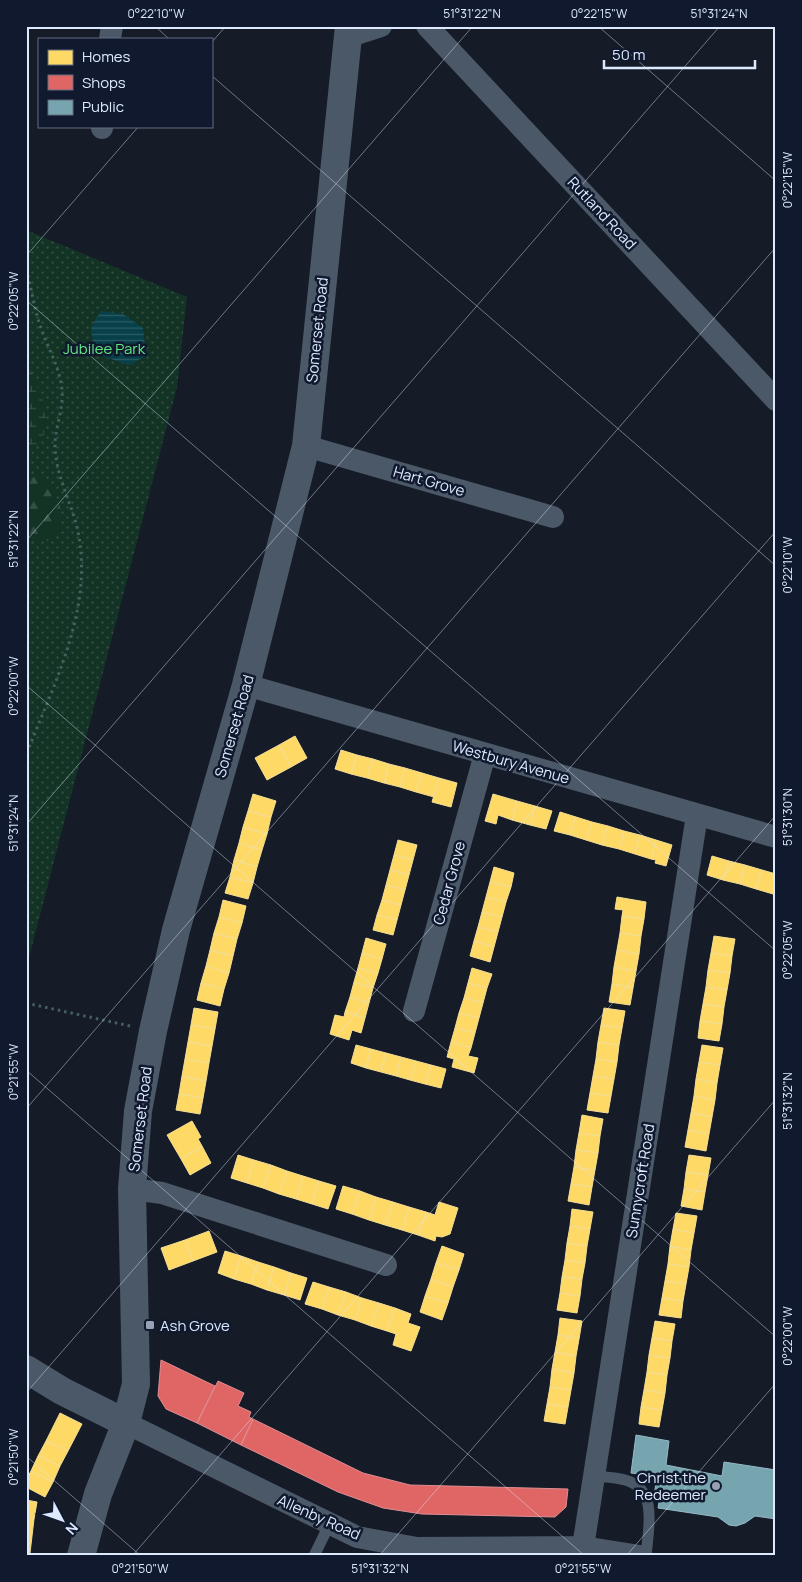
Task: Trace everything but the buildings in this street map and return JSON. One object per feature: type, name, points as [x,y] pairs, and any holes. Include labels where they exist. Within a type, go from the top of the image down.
[{"type":"street","points":[[348,32],[381,26]]},
{"type":"street","name":"Rutland Road","points":[[428,26],[776,400]]},
{"type":"street","name":"Somerset Road","points":[[81,1556],[98,1494],[126,1423],[136,1384],[132,1190],[138,1111],[152,1031],[176,930],[246,685],[306,446],[348,32]]},
{"type":"street","name":"Hart Grove","points":[[306,446],[553,517]]},
{"type":"street","name":"Westbury Avenue","points":[[246,685],[776,837]]},
{"type":"street","name":"Cedar Grove","points":[[414,1011],[485,754]]},
{"type":"street","name":"Sunnycroft Road","points":[[583,1547],[697,815]]},
{"type":"street","points":[[132,1190],[162,1193],[386,1265]]},
{"type":"street","name":"Allenby Road","points":[[26,1369],[62,1391],[329,1525],[357,1537],[417,1552],[583,1547],[609,1553],[640,1556]]},
{"type":"lane","points":[[594,1476],[627,1480],[641,1488],[648,1499],[649,1512],[646,1556]]},
{"type":"lane","points":[[314,1556],[329,1525]]},
{"type":"path","points":[[26,269],[41,329],[61,383],[62,400],[55,446],[64,486],[80,538],[81,600],[75,627],[26,754]]},
{"type":"path","points":[[26,1003],[152,1031]]},
{"type":"green space","name":"Jubilee Park","points":[[26,230],[187,297],[177,387],[26,969]]},
{"type":"green space","points":[[26,367],[31,371],[47,410],[43,439],[26,459]]},
{"type":"green space","points":[[42,474],[57,499],[61,513],[58,530],[53,540],[35,542],[26,530],[26,480]]},
{"type":"water","points":[[101,311],[123,314],[143,328],[146,356],[129,365],[105,357],[93,346],[91,327]]},
{"type":"place","name":"Ash Grove","points":[[150,1325]]},
{"type":"place","name":"Christ the Redeemer","points":[[716,1486]]}]
